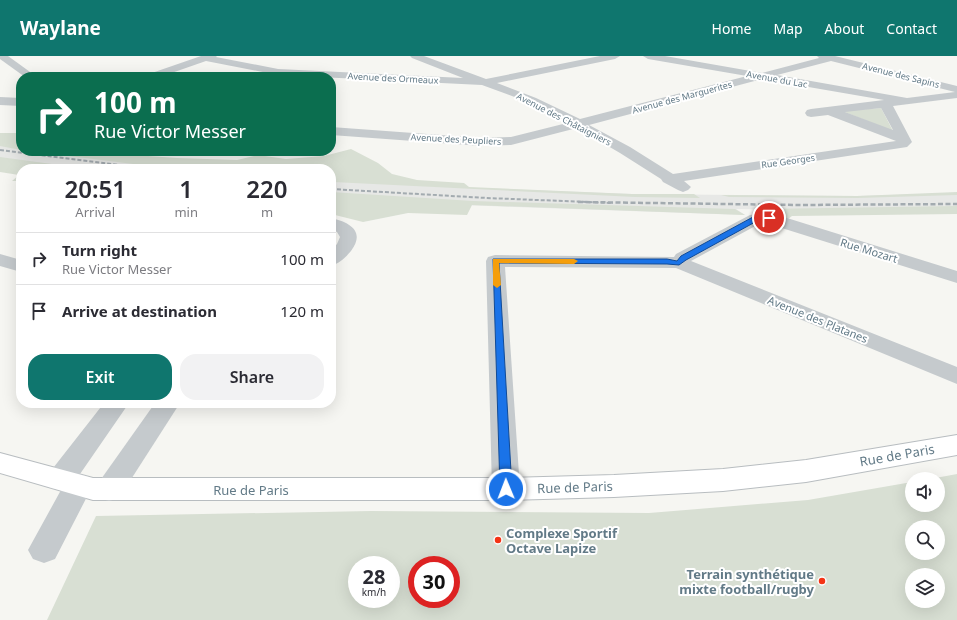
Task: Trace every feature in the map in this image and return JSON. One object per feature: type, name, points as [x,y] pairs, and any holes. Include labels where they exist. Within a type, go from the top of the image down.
[{"type":"main road","name":"Rue de Paris","points":[[1,464],[85,486],[506,489],[614,486],[723,480],[806,471],[957,445]]},
{"type":"street","name":"Avenue des Châtaigniers","points":[[415,56],[532,100],[625,150],[683,188]]},
{"type":"street","points":[[486,82],[615,56]]},
{"type":"street","name":"Avenue du Lac","points":[[648,56],[907,101]]},
{"type":"street","points":[[2,57],[24,72]]},
{"type":"street","points":[[164,72],[208,57]]},
{"type":"street","name":"Avenue des Ormeaux","points":[[208,57],[278,72]]},
{"type":"street","name":"Avenue des Marguerites","points":[[579,124],[762,76],[827,57]]},
{"type":"street","name":"Avenue des Sapins","points":[[827,57],[957,89]]},
{"type":"street","name":"Avenue des Ormeaux","points":[[336,75],[486,82]]},
{"type":"street","points":[[811,113],[957,95]]},
{"type":"street","points":[[0,101],[16,102]]},
{"type":"street","points":[[883,104],[887,106],[904,139]]},
{"type":"street","points":[[829,111],[904,139]]},
{"type":"street","name":"Avenue des Peupliers","points":[[336,131],[498,142],[516,140],[579,124]]},
{"type":"street","name":"Rue Georges","points":[[668,178],[895,146],[904,143],[904,139]]},
{"type":"street","name":"Rue Mozart","points":[[679,263],[683,258],[756,219],[769,218],[957,277]]},
{"type":"street","points":[[336,226],[344,228],[348,241],[344,249],[336,256]]},
{"type":"street","points":[[0,260],[16,265]]},
{"type":"street","name":"Avenue des Platanes","points":[[506,489],[496,261],[679,263],[957,376]]},
{"type":"street","points":[[44,550],[85,486],[115,408]]},
{"type":"street","points":[[85,486],[163,408]]},
{"type":"shaded area","points":[[881,108],[893,131],[842,111]]},
{"type":"shaded area","points":[[0,133],[16,133],[16,149],[0,146]]},
{"type":"shaded area","points":[[0,143],[16,145],[16,156],[101,156],[172,164],[16,164],[16,166],[0,163]]},
{"type":"shaded area","points":[[351,149],[378,163],[392,174],[417,180],[464,183],[469,187],[632,194],[694,194],[700,198],[635,197],[336,182],[336,164],[133,164],[69,156],[148,156],[237,160],[254,156],[286,159],[336,156],[336,153]]},
{"type":"shaded area","points":[[0,157],[52,164],[16,164],[16,175],[0,172]]},
{"type":"shaded area","points":[[336,178],[428,186],[632,194],[857,196],[957,193],[957,213],[736,209],[745,215],[431,204],[336,196]]},
{"type":"shaded area","points":[[336,192],[473,201],[735,209],[745,215],[472,205],[467,215],[408,213],[363,222],[336,215]]},
{"type":"shaded area","points":[[957,192],[957,195],[857,198],[729,197],[721,195],[857,196]]},
{"type":"shaded area","points":[[957,206],[957,214],[792,216],[788,219],[759,209]]},
{"type":"shaded area","name":"Complexe Sportif Octave Lapize","points":[[957,474],[957,620],[47,620],[96,516],[371,511],[649,513],[808,500],[905,483],[905,512],[945,512],[945,476]]},
{"type":"railway","points":[[0,150],[16,152]]},
{"type":"railway","points":[[48,156],[111,164]]},
{"type":"railway","points":[[336,189],[593,202]]},
{"type":"railway","points":[[578,202],[593,202]]},
{"type":"railway","points":[[593,202],[800,205],[957,204]]},
{"type":"railway","points":[[593,202],[613,203]]},
{"type":"slow traffic","points":[[497,285],[496,261],[574,261]]},
{"type":"place","name":"Complexe Sportif Octave Lapize","points":[[498,540]]},
{"type":"place","name":"Terrain synthétique mixte football/rugby","points":[[822,581]]},
{"type":"route","points":[[506,489],[496,261],[679,263],[683,258],[756,219],[769,218]]}]
